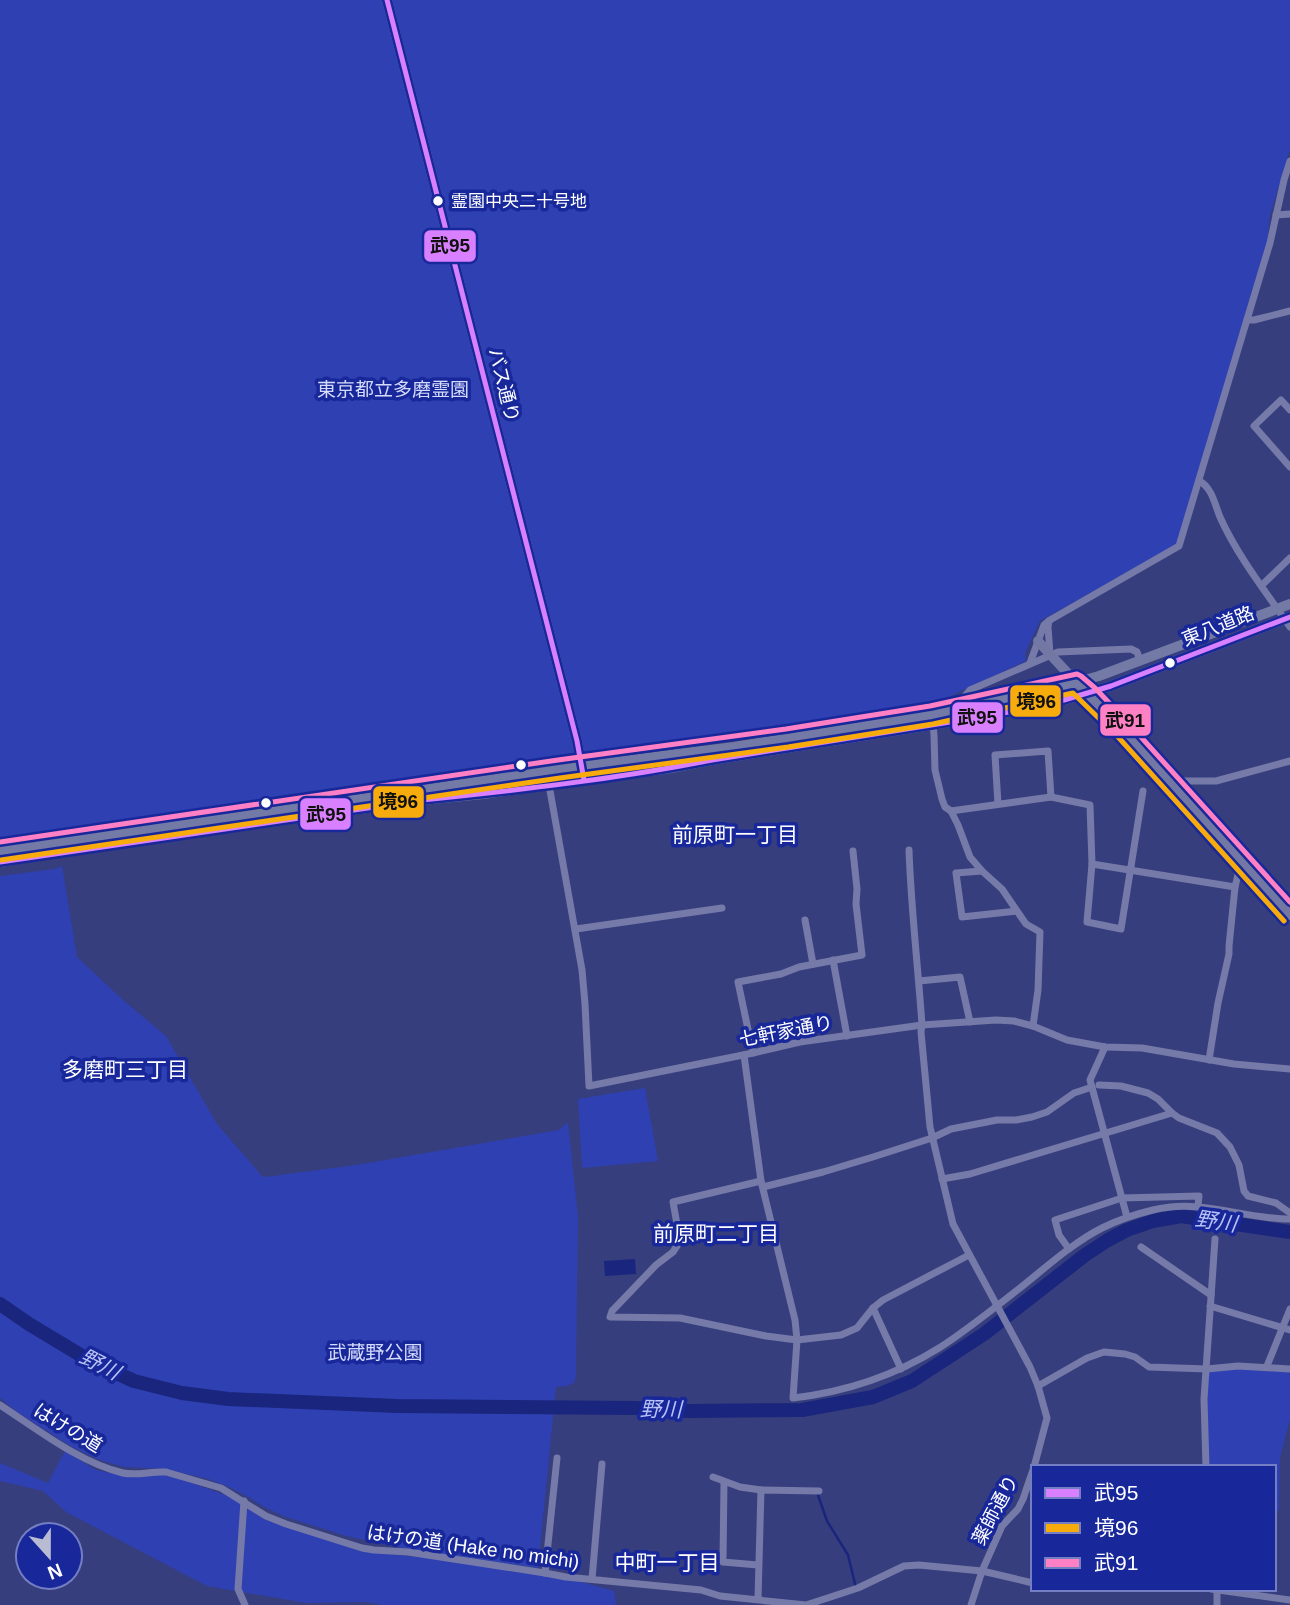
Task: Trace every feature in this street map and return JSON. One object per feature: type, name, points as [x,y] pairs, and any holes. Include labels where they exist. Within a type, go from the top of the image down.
[{"type":"main road","name":"東八道路","points":[[0,851],[582,766],[761,743],[932,715],[1076,683],[1290,604]]},
{"type":"main road","name":"東八道路","points":[[0,862],[671,768],[994,715],[1111,687],[1288,621]]},
{"type":"main road","points":[[487,780],[525,780],[550,776],[554,780],[552,784]]},
{"type":"street","name":"バス通り","points":[[387,0],[584,780]]},
{"type":"street","points":[[1030,663],[1044,625],[1050,620],[1176,549],[1181,541],[1270,243],[1290,161]]},
{"type":"street","points":[[1276,215],[1290,214]]},
{"type":"street","points":[[1247,320],[1290,311]]},
{"type":"street","points":[[1290,410],[1281,400],[1254,426],[1290,467]]},
{"type":"street","points":[[1199,481],[1209,490],[1221,519],[1249,568],[1288,621]]},
{"type":"street","points":[[1262,585],[1290,558]]},
{"type":"street","points":[[1050,620],[1050,655]]},
{"type":"street","points":[[1038,641],[1290,915]]},
{"type":"street","points":[[966,707],[964,697],[970,690],[1058,652],[1131,649],[1137,652],[1140,660]]},
{"type":"street","points":[[933,725],[936,777],[945,807],[951,811],[970,857],[1002,889],[1026,924],[1040,932],[1038,990],[1033,1026]]},
{"type":"street","points":[[998,804],[995,755],[1048,751],[1051,797]]},
{"type":"street","points":[[1171,783],[1216,780],[1290,761]]},
{"type":"street","name":"七軒家通り","points":[[552,784],[576,929],[585,1004],[589,1086],[800,1042],[922,1025],[1005,1021],[1033,1026],[1067,1040],[1105,1047],[1142,1048],[1209,1060],[1290,1069]]},
{"type":"street","points":[[951,811],[1051,797],[1090,805],[1092,864],[1087,922],[1121,929],[1143,791]]},
{"type":"street","points":[[909,850],[923,1058],[932,1138],[942,1180],[953,1224],[1038,1386],[1087,1357],[1104,1352],[1135,1357],[1149,1367],[1290,1368]]},
{"type":"street","points":[[853,851],[862,955],[737,982],[762,1184],[795,1320],[797,1340],[793,1398],[851,1388],[901,1369],[940,1348],[1069,1250],[1101,1228],[1127,1217],[1182,1205],[1273,1219],[1290,1219]]},
{"type":"street","points":[[1209,1060],[1229,954],[1235,887],[1241,862]]},
{"type":"street","points":[[1092,864],[1235,887]]},
{"type":"street","points":[[982,870],[957,873],[962,917],[1017,911]]},
{"type":"street","points":[[576,929],[722,908]]},
{"type":"street","points":[[805,920],[813,964]]},
{"type":"street","points":[[833,960],[847,1036]]},
{"type":"street","points":[[919,981],[960,977],[970,1022]]},
{"type":"street","points":[[1105,1047],[1090,1080],[1095,1086],[1104,1133],[1127,1217]]},
{"type":"street","points":[[969,1255],[883,1300],[857,1328],[841,1335],[797,1340],[680,1318],[610,1317],[612,1311],[656,1265],[673,1252],[680,1241],[673,1202],[823,1172],[932,1138],[951,1129],[997,1119],[1032,1118],[1047,1112],[1074,1093],[1095,1086],[1121,1086],[1147,1093],[1179,1118],[1217,1133],[1230,1147],[1239,1165],[1244,1191],[1248,1196],[1276,1203],[1290,1213]]},
{"type":"street","points":[[942,1180],[971,1174],[1171,1113]]},
{"type":"street","points":[[1069,1250],[1059,1235],[1055,1220],[1122,1198],[1199,1196],[1198,1206]]},
{"type":"street","points":[[1206,1465],[1206,1369],[1215,1239]]},
{"type":"street","points":[[1141,1247],[1211,1295]]},
{"type":"street","points":[[1210,1306],[1287,1329]]},
{"type":"street","points":[[873,1308],[901,1369]]},
{"type":"street","points":[[1266,1366],[1287,1329],[1290,1309]]},
{"type":"street","name":"薬師通り","points":[[1034,1465],[1047,1418],[1038,1386]]},
{"type":"street","name":"はけの道","points":[[0,1405],[97,1464],[127,1474],[166,1472],[221,1488],[243,1501]]},
{"type":"street","points":[[545,1573],[556,1458]]},
{"type":"street","points":[[592,1579],[602,1464]]},
{"type":"street","name":"薬師通り","points":[[971,1605],[982,1571],[1002,1526],[1023,1499],[1031,1474]]},
{"type":"street","points":[[713,1477],[740,1487],[761,1490],[819,1492]]},
{"type":"street","points":[[724,1482],[723,1562],[758,1565]]},
{"type":"street","points":[[758,1599],[761,1490]]},
{"type":"street","points":[[243,1501],[238,1589],[245,1605]]},
{"type":"street","name":"はけの道 (Hake no michi)","points":[[243,1501],[266,1516],[286,1524],[362,1548],[408,1552],[566,1577],[701,1590],[720,1596],[806,1605],[834,1601],[904,1566],[982,1571],[1031,1583]]},
{"type":"street","points":[[1222,1591],[1290,1600]]},
{"type":"street","points":[[718,1605],[720,1596]]},
{"type":"green space","name":"東京都立多磨霊園","points":[[0,0],[1290,0],[1290,149],[1270,215],[1267,241],[1177,542],[1040,621],[1025,653],[1026,661],[942,700],[746,731],[0,838]]},
{"type":"green space","name":"武蔵野公園","points":[[62,866],[77,957],[166,1036],[217,1124],[262,1176],[356,1165],[559,1130],[568,1122],[578,1217],[576,1376],[574,1383],[556,1387],[538,1568],[407,1549],[346,1536],[283,1516],[229,1487],[208,1479],[166,1469],[124,1467],[100,1460],[72,1447],[0,1398],[0,876]]},
{"type":"green space","points":[[645,1088],[658,1161],[582,1168],[578,1099]]},
{"type":"green space","points":[[1238,1368],[1290,1371],[1290,1419],[1280,1457],[1279,1510],[1276,1511],[1276,1465],[1208,1465],[1209,1371]]},
{"type":"green space","points":[[65,1451],[96,1470],[128,1477],[166,1474],[234,1498],[269,1521],[370,1552],[463,1562],[570,1579],[614,1591],[616,1605],[306,1603],[207,1586],[66,1512],[43,1491],[0,1481],[0,1463],[48,1483]]},
{"type":"shaded area","points":[[635,1259],[636,1274],[605,1276],[604,1261]]},
{"type":"waterway","name":"野川","points":[[0,1304],[92,1362],[134,1381],[182,1393],[228,1399],[397,1406],[688,1411],[802,1410],[873,1397],[912,1381],[984,1334],[1085,1255],[1127,1230],[1153,1221],[1181,1216],[1290,1232]]},
{"type":"waterway","points":[[818,1495],[827,1521],[848,1555],[856,1588]]},
{"type":"transit line","name":"武95","points":[[387,0],[577,741],[584,780]]},
{"type":"transit line","name":"武95","points":[[0,862],[422,800],[604,778],[994,715],[1064,700],[1111,686],[1290,617]]},
{"type":"transit line","name":"武91","points":[[0,842],[786,729],[930,706],[1077,674],[1095,688],[1131,726],[1290,902]]},
{"type":"transit line","name":"境96","points":[[1,860],[788,747],[933,724],[1073,693],[1119,738],[1284,921]]},
{"type":"place","name":"霊園中央二十号地","points":[[438,201]]},
{"type":"district","name":"前原町一丁目","points":[[735,834]]},
{"type":"district","name":"多磨町三丁目","points":[[125,1069]]},
{"type":"district","name":"前原町二丁目","points":[[716,1233]]},
{"type":"district","name":"中町一丁目","points":[[667,1562]]}]
